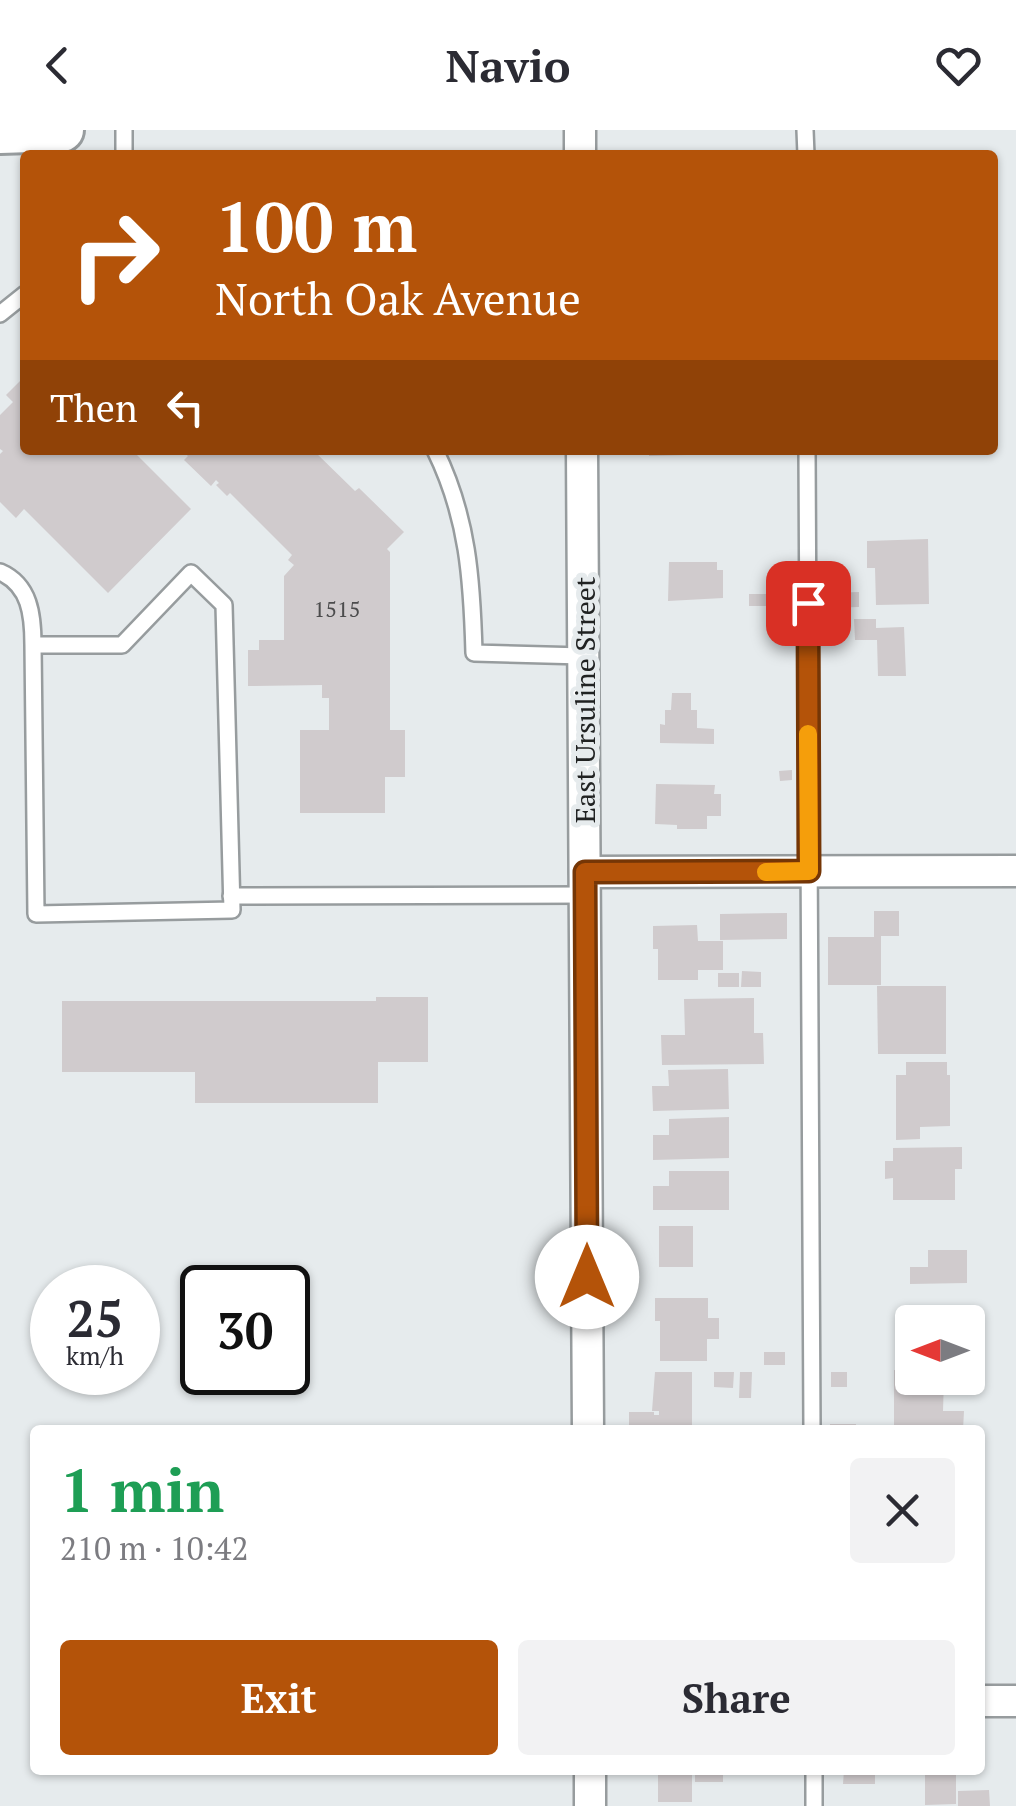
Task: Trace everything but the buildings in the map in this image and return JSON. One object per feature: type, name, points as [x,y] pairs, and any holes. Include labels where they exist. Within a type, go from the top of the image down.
[{"type":"main road","points":[[0,132],[62,130]]},
{"type":"street","name":"East Ursuline Street","points":[[582,455],[588,1425]]},
{"type":"street","points":[[585,884],[809,871],[1016,871]]},
{"type":"street","points":[[985,1701],[1016,1701]]},
{"type":"street","points":[[590,1775],[590,1806]]},
{"type":"lane","points":[[0,314],[20,298]]},
{"type":"lane","points":[[437,455],[450,481],[472,573],[474,653],[584,656]]},
{"type":"lane","points":[[807,455],[812,1425]]},
{"type":"lane","points":[[0,572],[26,594],[33,621],[33,645],[36,914],[232,910],[224,605],[191,573],[122,646],[33,645]]},
{"type":"lane","points":[[231,896],[585,884]]},
{"type":"lane","points":[[814,1775],[814,1806]]},
{"type":"slow traffic","points":[[766,872],[809,871],[808,734]]},
{"type":"route","points":[[587,1277],[585,872],[809,871],[808,603]]}]
